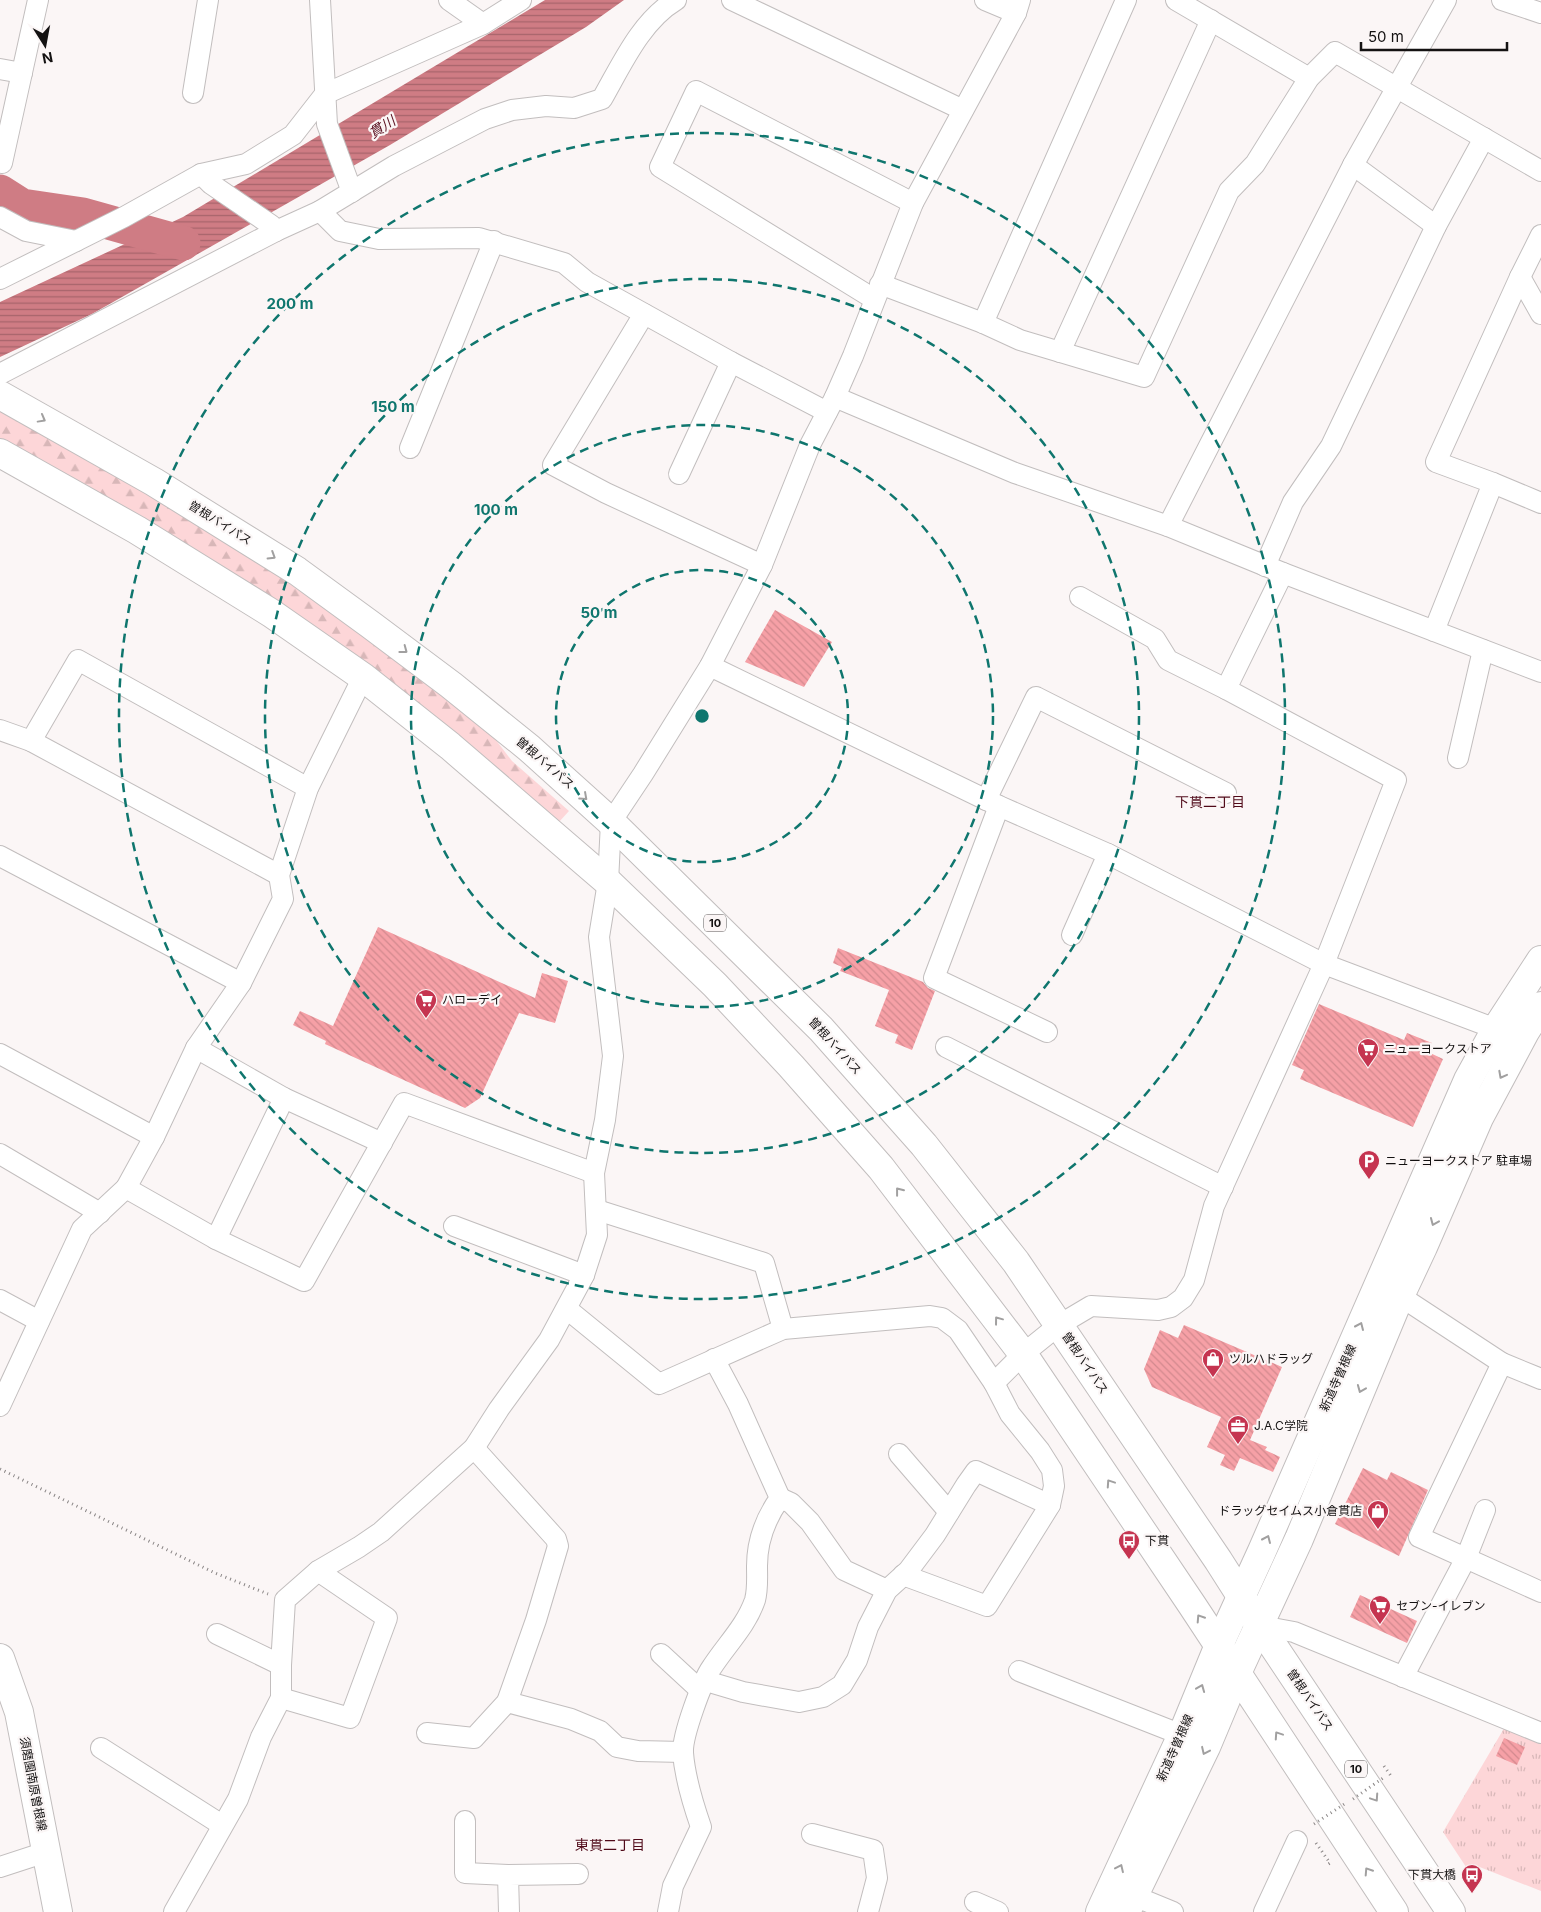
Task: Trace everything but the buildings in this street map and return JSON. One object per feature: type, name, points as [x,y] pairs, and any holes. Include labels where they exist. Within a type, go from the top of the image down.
[{"type":"main road","name":"曽根バイパス","points":[[0,395],[154,482],[297,571],[451,685],[529,748],[611,822],[822,1029],[924,1145],[1016,1262],[1219,1560],[1260,1626],[1451,1912]]},
{"type":"main road","points":[[0,453],[145,535],[271,613],[362,677],[450,746],[608,882],[716,986],[798,1073],[881,1168],[1022,1354],[1237,1673],[1394,1912]]},
{"type":"main road","name":"新道寺曽根線","points":[[1100,1912],[1182,1735],[1218,1645],[1242,1597],[1468,1080],[1496,1029],[1541,960]]},
{"type":"main road","name":"新道寺曽根線","points":[[1130,1904],[1206,1747],[1237,1673],[1305,1527],[1400,1296],[1479,1118],[1533,1035],[1541,1006]]},
{"type":"main road","name":"須磨園南原曽根線","points":[[0,1658],[19,1712],[58,1912]]},
{"type":"street","points":[[2,163],[38,0]]},
{"type":"street","points":[[194,93],[208,0]]},
{"type":"street","points":[[320,0],[327,124],[350,187]]},
{"type":"street","points":[[449,0],[483,24]]},
{"type":"street","points":[[0,279],[76,242],[170,192],[246,164],[293,135],[325,94],[483,24],[521,0]]},
{"type":"street","points":[[0,374],[273,228],[320,211],[350,187],[485,119],[512,110],[546,106],[574,108],[602,99],[633,46],[661,9],[676,0]]},
{"type":"street","points":[[732,0],[963,110]]},
{"type":"street","points":[[174,1912],[238,1799],[261,1737],[282,1698],[281,1665],[285,1600],[318,1571],[360,1548],[381,1532],[474,1448],[499,1409],[549,1340],[584,1275],[597,1235],[594,1173],[605,1120],[613,1056],[598,937],[608,882],[611,822],[710,666],[762,564],[810,445],[853,356],[913,203],[1018,6],[985,0]]},
{"type":"street","points":[[983,323],[1126,0]]},
{"type":"street","points":[[1176,0],[1309,78]]},
{"type":"street","points":[[1168,526],[1352,165],[1446,0]]},
{"type":"street","points":[[1502,0],[1541,13]]},
{"type":"street","points":[[1060,352],[1211,20]]},
{"type":"street","points":[[913,203],[696,91],[660,167],[877,292],[983,323],[1020,340],[1144,377],[1229,191],[1255,164],[1309,78],[1334,52],[1541,171]]},
{"type":"street","points":[[0,69],[22,73]]},
{"type":"street","points":[[1264,566],[1293,502],[1331,446],[1436,226],[1484,138]]},
{"type":"street","points":[[1352,165],[1436,226]]},
{"type":"street","points":[[206,179],[273,228]]},
{"type":"street","points":[[320,211],[340,231],[379,239],[479,238],[564,263],[587,282],[731,362],[831,404],[1015,473],[1168,526],[1264,566],[1541,672]]},
{"type":"street","points":[[0,217],[26,230],[76,242]]},
{"type":"street","points":[[1541,235],[1436,462],[1541,503]]},
{"type":"street","points":[[410,448],[494,241]]},
{"type":"street","points":[[1520,277],[1541,314]]},
{"type":"street","points":[[644,314],[552,465],[606,493],[762,564]]},
{"type":"street","points":[[679,474],[731,362]]},
{"type":"street","points":[[1434,631],[1493,483]]},
{"type":"street","points":[[1226,689],[1283,573]]},
{"type":"street","points":[[994,1383],[1022,1354],[1059,1325],[1091,1306],[1158,1310],[1171,1307],[1183,1298],[1194,1280],[1214,1206],[1324,964],[1396,780],[1168,660],[1156,640],[1080,597]]},
{"type":"street","points":[[1458,758],[1483,650]]},
{"type":"street","points":[[31,741],[78,660],[308,788]]},
{"type":"street","points":[[710,666],[992,803],[1108,854],[1324,964],[1496,1029],[1533,1035]]},
{"type":"street","points":[[0,1406],[82,1229],[126,1188],[154,1138],[196,1048],[241,983],[283,899],[279,875],[308,788],[362,677]]},
{"type":"street","points":[[1046,1032],[934,978],[992,803],[1036,697],[1226,793]]},
{"type":"street","points":[[0,730],[31,741],[279,875]]},
{"type":"street","points":[[1072,935],[1108,854]]},
{"type":"street","points":[[0,856],[241,983]]},
{"type":"street","points":[[946,1047],[1223,1187]]},
{"type":"street","points":[[196,1048],[284,1098],[382,1143]]},
{"type":"street","points":[[0,1054],[154,1138]]},
{"type":"street","points":[[216,1239],[284,1098]]},
{"type":"street","points":[[126,1188],[216,1239],[304,1281],[404,1103],[594,1173]]},
{"type":"street","points":[[0,1154],[100,1213]]},
{"type":"street","points":[[597,1210],[764,1263],[783,1329]]},
{"type":"street","points":[[454,1226],[584,1275]]},
{"type":"street","points":[[1400,1296],[1502,1363],[1541,1379]]},
{"type":"street","points":[[0,1300],[39,1321]]},
{"type":"street","points":[[567,1309],[659,1384],[783,1329],[930,1316],[942,1318],[958,1330],[994,1383],[1010,1414],[1040,1451],[1052,1470],[1054,1486],[1050,1505],[987,1606],[903,1575]]},
{"type":"street","points":[[714,1359],[738,1404],[780,1498],[791,1503],[810,1522],[844,1570],[887,1590]]},
{"type":"street","points":[[1502,1363],[1420,1537],[1541,1592]]},
{"type":"street","points":[[427,1732],[474,1738],[507,1702],[536,1620],[558,1546],[556,1538],[474,1448]]},
{"type":"street","points":[[898,1454],[950,1512]]},
{"type":"street","points":[[661,1654],[703,1685],[799,1702],[823,1697],[842,1685],[857,1660],[868,1627],[887,1590],[903,1575],[936,1535],[976,1471],[1050,1505]]},
{"type":"street","points":[[668,1912],[674,1886],[701,1827],[691,1799],[683,1752],[691,1718],[711,1668],[750,1614],[756,1597],[757,1563],[762,1531],[768,1514],[780,1498]]},
{"type":"street","points":[[1403,1677],[1466,1558],[1484,1510]]},
{"type":"street","points":[[282,1698],[350,1718],[388,1618],[318,1571]]},
{"type":"street","points":[[1260,1626],[1294,1632],[1541,1733]]},
{"type":"street","points":[[217,1634],[281,1665]]},
{"type":"street","points":[[1019,1671],[1182,1735]]},
{"type":"street","points":[[507,1702],[571,1719],[586,1725],[600,1732],[617,1747],[638,1751],[683,1752]]},
{"type":"street","points":[[101,1748],[222,1825]]},
{"type":"street","points":[[465,1821],[465,1873],[508,1875],[578,1874]]},
{"type":"street","points":[[812,1834],[873,1850],[878,1878],[868,1912]]},
{"type":"street","points":[[1264,1912],[1297,1841]]},
{"type":"street","points":[[0,1867],[46,1852]]},
{"type":"street","points":[[508,1875],[509,1912]]},
{"type":"street","points":[[975,1902],[998,1912]]},
{"type":"street","points":[[1130,1904],[1173,1912]]},
{"type":"path","points":[[0,1469],[215,1573],[285,1600]]},
{"type":"path","points":[[1352,1799],[1383,1778]]},
{"type":"path","points":[[1314,1824],[1346,1803]]},
{"type":"path","points":[[1318,1847],[1328,1864]]},
{"type":"green space","points":[[0,411],[168,506],[271,571],[381,647],[489,731],[512,761],[569,811],[559,822],[43,463],[0,439]]},
{"type":"green space","points":[[1506,1725],[1541,1740],[1541,1891],[1477,1866],[1472,1876],[1443,1832]]},
{"type":"water","points":[[545,0],[624,0],[586,27],[390,145],[92,314],[0,357],[0,302],[183,217]]},
{"type":"waterway","name":"貫川","points":[[0,192],[22,206],[83,215],[183,243]]},
{"type":"place","name":"ハローデイ","points":[[426,1019]]},
{"type":"place","name":"ニューヨークストア","points":[[1368,1068]]},
{"type":"place","name":"ニューヨークストア 駐車場","points":[[1369,1180]]},
{"type":"place","name":"ツルハドラッグ","points":[[1213,1378]]},
{"type":"place","name":"J.A.C学院","points":[[1238,1445]]},
{"type":"place","name":"ドラッグセイムス小倉貫店","points":[[1378,1530]]},
{"type":"place","name":"下貫","points":[[1129,1560]]},
{"type":"place","name":"セブン-イレブン","points":[[1380,1625]]},
{"type":"place","name":"下貫大橋","points":[[1472,1894]]},
{"type":"district","name":"下貫二丁目","points":[[1210,802]]},
{"type":"district","name":"東貫二丁目","points":[[610,1845]]}]
